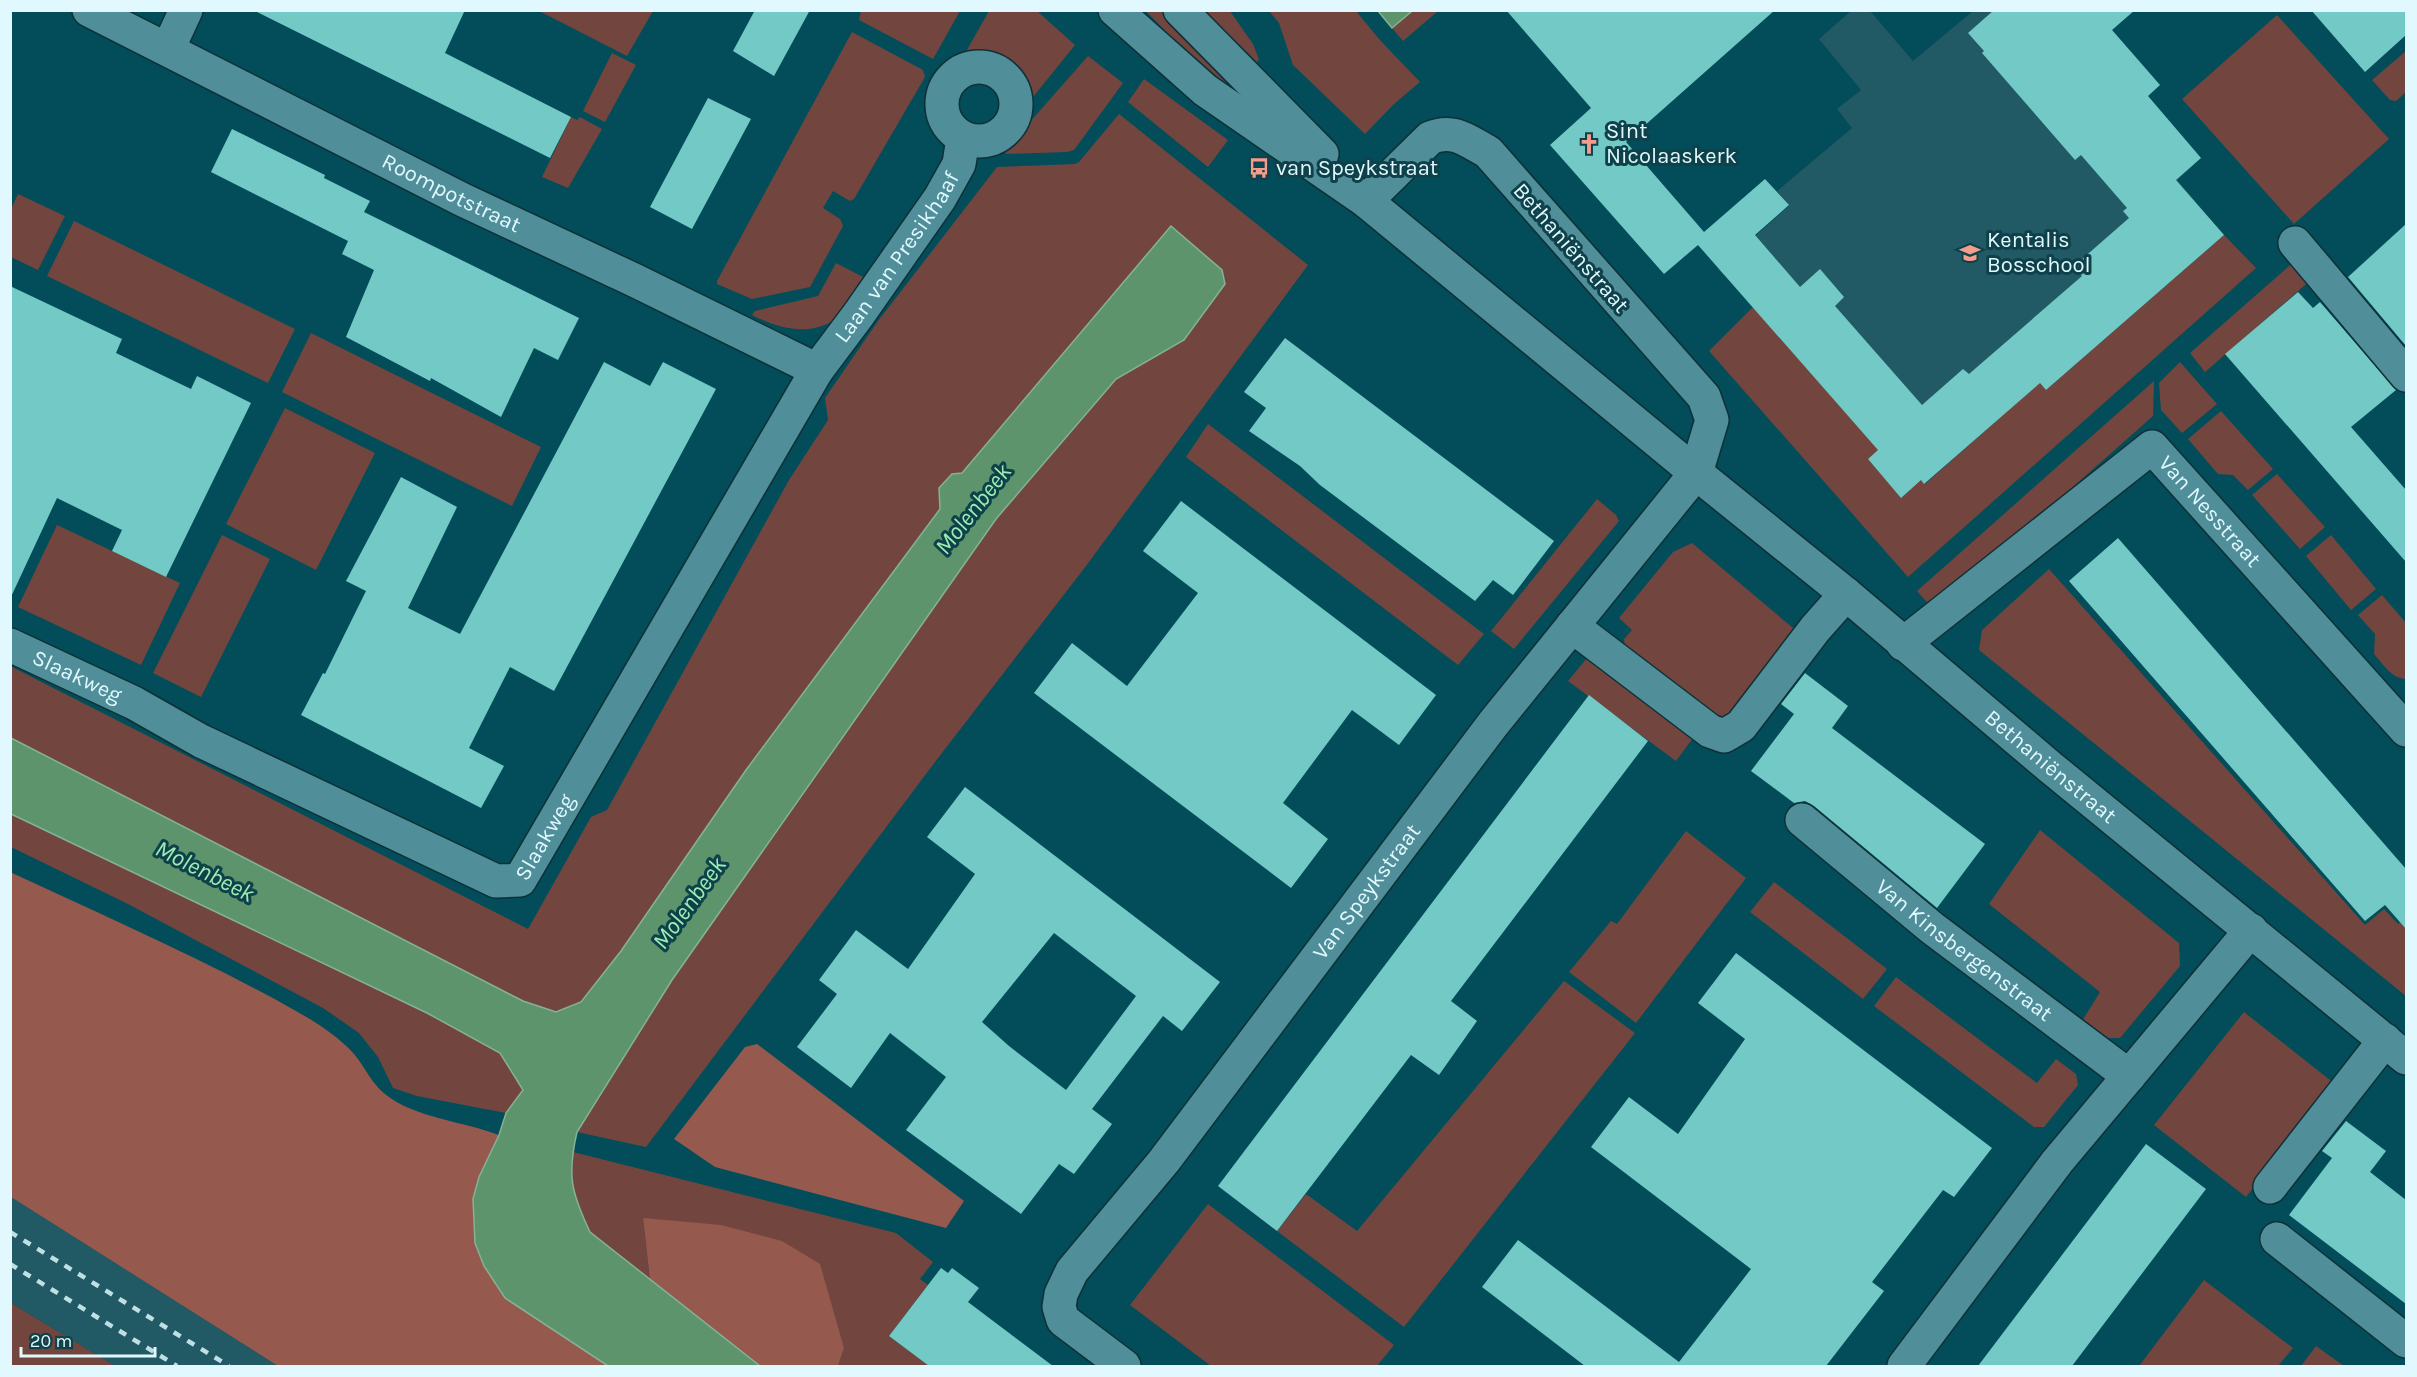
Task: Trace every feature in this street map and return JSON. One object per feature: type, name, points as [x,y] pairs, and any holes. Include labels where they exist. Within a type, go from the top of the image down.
[{"type":"street","name":"Roompotstraat","points":[[89,10],[463,200],[634,280],[817,370]]},
{"type":"street","points":[[168,49],[186,10]]},
{"type":"street","name":"Bethaniënstraat","points":[[1115,10],[1205,90],[1366,201],[1846,594],[2050,767],[2396,1049]]},
{"type":"street","name":"Bethaniënstraat","points":[[1180,10],[1276,106],[1366,201]]},
{"type":"street","name":"Bethaniënstraat","points":[[1366,201],[1430,138],[1441,134],[1453,134],[1488,152],[1704,398],[1712,420],[1696,473]]},
{"type":"street","name":"Laan van Presikhaaf","points":[[817,370],[859,315],[940,198],[959,164],[963,138]]},
{"type":"street","points":[[2295,243],[2406,375]]},
{"type":"street","name":"Slaakweg","points":[[10,645],[134,703],[201,741],[496,881],[520,880],[817,370]]},
{"type":"street","name":"Van Nesstraat","points":[[1904,644],[2152,447],[2406,730]]},
{"type":"street","name":"Van Speykstraat","points":[[1124,1366],[1063,1320],[1059,1307],[1061,1294],[1072,1271],[1164,1161],[1493,724],[1696,473]]},
{"type":"street","points":[[1572,626],[1710,731],[1724,736],[1741,726],[1815,629],[1846,594]]},
{"type":"street","name":"Van Kinsbergenstraat","points":[[1802,820],[1932,928],[2129,1076]]},
{"type":"street","points":[[1904,1366],[2057,1162],[2251,930]]},
{"type":"street","points":[[2270,1187],[2396,1049]]},
{"type":"street","points":[[2277,1239],[2406,1341]]},
{"type":"shaded area","points":[[861,10],[960,11],[933,59],[859,20]]},
{"type":"shaded area","points":[[539,11],[653,11],[627,56]]},
{"type":"shaded area","points":[[989,11],[1037,11],[1075,45],[1033,97],[1024,75],[1011,63],[988,56],[963,57]]},
{"type":"shaded area","points":[[1146,11],[1166,11],[1235,85],[1228,91],[1185,52]]},
{"type":"shaded area","points":[[1205,11],[1230,11],[1253,44],[1259,59],[1257,62]]},
{"type":"shaded area","points":[[1269,11],[1356,11],[1420,82],[1394,104],[1365,134],[1293,65],[1279,23]]},
{"type":"shaded area","points":[[1412,11],[1438,11],[1403,41],[1392,28]]},
{"type":"shaded area","name":"Kentalis Bosschool","points":[[1851,11],[1870,11],[1913,61],[1973,11],[2098,11],[2160,85],[2148,96],[2201,158],[2177,180],[2224,235],[2046,390],[2036,379],[2004,415],[1924,484],[1921,481],[1901,498],[1868,459],[1887,442],[1718,269],[1789,206],[1777,191],[1852,128],[1837,109],[1861,90],[1819,39]]},
{"type":"shaded area","points":[[2277,15],[2389,139],[2294,224],[2182,99]]},
{"type":"shaded area","points":[[852,32],[923,70],[925,77],[854,199],[850,201],[833,191],[823,208],[840,219],[843,226],[810,287],[752,299],[717,284],[717,281]]},
{"type":"shaded area","points":[[2406,51],[2406,92],[2396,101],[2390,100],[2372,80]]},
{"type":"shaded area","points":[[612,53],[636,65],[605,122],[583,111]]},
{"type":"shaded area","points":[[1088,56],[1123,83],[1074,150],[1005,154],[1014,140]]},
{"type":"shaded area","points":[[1144,79],[1228,140],[1208,167],[1128,102]]},
{"type":"shaded area","points":[[1119,114],[1308,265],[1086,566],[935,762],[646,1147],[577,1132],[672,980],[996,519],[1116,379],[1184,340],[1171,226],[962,473],[952,474],[939,488],[940,508],[746,770],[621,951],[581,1002],[556,1012],[523,1001],[11,738],[10,666],[528,929],[591,817],[607,810],[789,480],[828,420],[825,398],[878,321],[997,167],[1075,164]]},
{"type":"shaded area","points":[[571,117],[577,120],[580,117],[602,129],[568,188],[542,177]]},
{"type":"shaded area","points":[[18,194],[65,216],[38,270],[11,257],[11,209]]},
{"type":"shaded area","points":[[74,221],[295,329],[268,383],[47,276]]},
{"type":"shaded area","points":[[2224,235],[2256,268],[1908,577],[1709,351],[1753,307],[1887,442],[1868,459],[1901,497],[1921,480],[1925,484],[2003,415],[2035,378],[2046,390]]},
{"type":"shaded area","points":[[2296,260],[2312,279],[2205,372],[2190,353]]},
{"type":"shaded area","points":[[836,263],[867,279],[849,306],[839,317],[828,324],[816,328],[790,328],[752,315],[755,311],[818,296]]},
{"type":"shaded area","points":[[311,333],[541,447],[512,506],[282,392]]},
{"type":"shaded area","points":[[2180,362],[2217,404],[2182,433],[2161,410],[2159,383]]},
{"type":"shaded area","points":[[2154,381],[2153,416],[1934,610],[1917,591]]},
{"type":"shaded area","points":[[285,408],[375,453],[316,570],[226,524]]},
{"type":"shaded area","points":[[2221,411],[2273,469],[2248,490],[2233,475],[2218,474],[2188,439]]},
{"type":"shaded area","points":[[1208,424],[1484,634],[1458,665],[1186,457]]},
{"type":"shaded area","points":[[2277,474],[2325,527],[2300,549],[2252,495]]},
{"type":"shaded area","points":[[1597,499],[1616,515],[1619,521],[1514,649],[1491,631]]},
{"type":"shaded area","points":[[57,525],[180,583],[141,665],[18,607]]},
{"type":"shaded area","points":[[222,535],[270,559],[201,697],[153,673]]},
{"type":"shaded area","points":[[2331,535],[2376,589],[2351,610],[2306,556]]},
{"type":"shaded area","points":[[1692,543],[1793,628],[1795,640],[1736,717],[1723,719],[1690,698],[1625,648],[1624,639],[1632,630],[1619,618],[1673,552]]},
{"type":"shaded area","points":[[2049,569],[2365,925],[2384,909],[2398,924],[2406,917],[2406,996],[1979,650],[1982,630]]},
{"type":"shaded area","points":[[2382,595],[2406,623],[2406,679],[2392,674],[2374,654],[2375,634],[2358,615]]},
{"type":"shaded area","points":[[1592,652],[1699,730],[1676,761],[1568,681]]},
{"type":"shaded area","points":[[10,814],[427,1013],[500,1053],[524,1090],[506,1113],[417,1096],[393,1088],[378,1057],[359,1033],[323,1008],[128,904],[11,847]]},
{"type":"shaded area","points":[[2040,830],[2179,943],[2180,966],[2120,1038],[2108,1038],[2082,1021],[2100,992],[1989,904]]},
{"type":"shaded area","points":[[1686,831],[1746,878],[1636,1023],[1569,972],[1611,921],[1617,924]]},
{"type":"shaded area","points":[[10,872],[190,956],[304,1015],[327,1030],[348,1048],[376,1085],[396,1102],[424,1114],[499,1135],[479,1177],[473,1199],[475,1243],[505,1298],[608,1366],[278,1366],[11,1197]]},
{"type":"shaded area","points":[[1774,882],[1887,969],[1863,999],[1750,912]]},
{"type":"shaded area","points":[[1896,977],[2037,1083],[2056,1059],[2076,1074],[2078,1085],[2044,1127],[2034,1127],[1874,1006]]},
{"type":"shaded area","points":[[1564,981],[1635,1033],[1404,1327],[1277,1231],[1306,1194],[1357,1231]]},
{"type":"shaded area","points":[[2244,1012],[2335,1084],[2246,1197],[2154,1125]]},
{"type":"shaded area","points":[[757,1044],[964,1201],[946,1228],[715,1167],[674,1139],[745,1047]]},
{"type":"shaded area","points":[[573,1152],[896,1233],[933,1262],[920,1279],[928,1285],[889,1336],[929,1366],[838,1366],[844,1348],[643,1218],[650,1280],[590,1232],[578,1207],[571,1180]]},
{"type":"shaded area","points":[[10,1197],[278,1366],[115,1366],[11,1303]]},
{"type":"shaded area","points":[[1208,1204],[1394,1345],[1377,1366],[1211,1366],[1130,1305]]},
{"type":"shaded area","points":[[643,1218],[721,1225],[782,1241],[820,1264],[844,1348],[838,1366],[760,1366],[650,1280]]},
{"type":"shaded area","points":[[2204,1280],[2293,1348],[2278,1366],[2139,1366]]},
{"type":"shaded area","points":[[11,1303],[115,1366],[11,1366]]},
{"type":"shaded area","points":[[2316,1346],[2344,1366],[2301,1366]]},
{"type":"water","points":[[1378,11],[1412,11],[1392,28]]},
{"type":"water","name":"Molenbeek","points":[[1171,226],[1222,270],[1225,284],[1184,340],[1116,379],[996,519],[672,980],[577,1132],[572,1160],[573,1183],[579,1206],[590,1232],[760,1366],[608,1366],[505,1298],[484,1266],[475,1243],[473,1199],[479,1177],[499,1135],[506,1113],[523,1090],[500,1053],[427,1013],[11,814],[11,738],[523,1001],[556,1012],[581,1002],[621,951],[746,770],[940,509],[939,488],[952,474],[962,473]]},
{"type":"building","points":[[253,10],[465,10],[445,53],[571,117],[550,158]]},
{"type":"building","points":[[755,10],[810,10],[774,76],[733,51]]},
{"type":"building","points":[[1506,10],[1775,10],[1626,142],[1704,232],[1765,179],[1789,205],[1755,235],[1800,287],[1820,269],[1844,297],[1835,306],[1922,405],[1963,369],[1969,374],[2082,276],[2073,267],[2129,218],[2123,211],[2127,208],[2081,155],[2075,160],[1982,53],[1984,51],[1968,33],[1994,10],[2135,10],[2112,30],[2160,85],[2148,96],[2201,158],[2176,180],[2224,235],[2046,390],[2040,383],[1924,484],[1921,480],[1901,498],[1868,459],[1878,450],[1698,245],[1664,274],[1550,145],[1591,108]]},
{"type":"building","points":[[2311,10],[2406,10],[2406,35],[2365,72]]},
{"type":"building","points":[[708,98],[751,119],[692,229],[650,207]]},
{"type":"building","points":[[232,129],[325,175],[324,178],[370,201],[364,212],[579,318],[558,360],[534,348],[501,417],[431,378],[430,381],[346,337],[374,270],[342,254],[348,241],[211,172]]},
{"type":"building","points":[[2406,224],[2406,346],[2348,277]]},
{"type":"building","points":[[10,286],[122,339],[116,353],[191,389],[197,376],[251,403],[166,577],[112,551],[122,530],[57,498],[10,599]]},
{"type":"building","points":[[2298,292],[2313,308],[2320,302],[2396,390],[2351,427],[2406,490],[2406,562],[2225,354]]},
{"type":"building","points":[[1285,338],[1554,541],[1513,595],[1493,580],[1475,601],[1320,485],[1300,466],[1249,431],[1266,408],[1244,392]]},
{"type":"building","points":[[604,362],[650,386],[663,362],[716,389],[554,691],[510,667],[469,748],[504,766],[481,808],[301,715],[323,673],[325,674],[366,591],[346,581],[401,477],[457,507],[408,608],[460,634]]},
{"type":"building","points":[[1181,501],[1436,695],[1399,745],[1352,710],[1283,803],[1328,839],[1291,888],[1034,693],[1072,643],[1127,686],[1198,593],[1143,551]]},
{"type":"building","points":[[2118,538],[2406,869],[2406,929],[2385,905],[2365,921],[2069,581]]},
{"type":"building","points":[[1805,673],[1848,706],[1832,728],[1985,844],[1937,908],[1814,806],[1805,801],[1794,803],[1751,771],[1794,714],[1781,704]]},
{"type":"building","points":[[1589,695],[1648,741],[1451,1001],[1477,1021],[1439,1075],[1411,1055],[1277,1231],[1218,1186]]},
{"type":"building","points":[[965,787],[1220,982],[1182,1031],[1163,1016],[1092,1109],[1112,1124],[1074,1174],[1059,1164],[1021,1214],[906,1130],[946,1077],[890,1033],[851,1088],[797,1047],[837,994],[819,980],[856,930],[908,969],[975,874],[927,837]],"holes":[[[1054,933],[1136,996],[1066,1090],[982,1022]]]},
{"type":"building","points":[[1736,953],[1992,1148],[1954,1197],[1943,1190],[1872,1282],[1884,1291],[1826,1366],[1585,1366],[1482,1287],[1518,1240],[1679,1362],[1751,1269],[1591,1147],[1629,1097],[1678,1134],[1745,1039],[1698,1003]]},
{"type":"building","points":[[2346,1121],[2386,1151],[2370,1172],[2406,1200],[2406,1304],[2289,1215],[2332,1158],[2322,1151]]},
{"type":"building","points":[[2146,1144],[2206,1189],[2072,1366],[1978,1366]]},
{"type":"building","points":[[941,1268],[948,1273],[952,1268],[979,1288],[968,1302],[1053,1366],[929,1366],[889,1336]]},
{"type":"railway","points":[[10,1232],[229,1366]]},
{"type":"railway","points":[[10,1264],[177,1366]]},
{"type":"place","name":"Sint Nicolaaskerk","points":[[1589,144]]},
{"type":"place","name":"van Speykstraat","points":[[1259,168]]},
{"type":"place","name":"Kentalis Bosschool","points":[[1970,253]]}]
